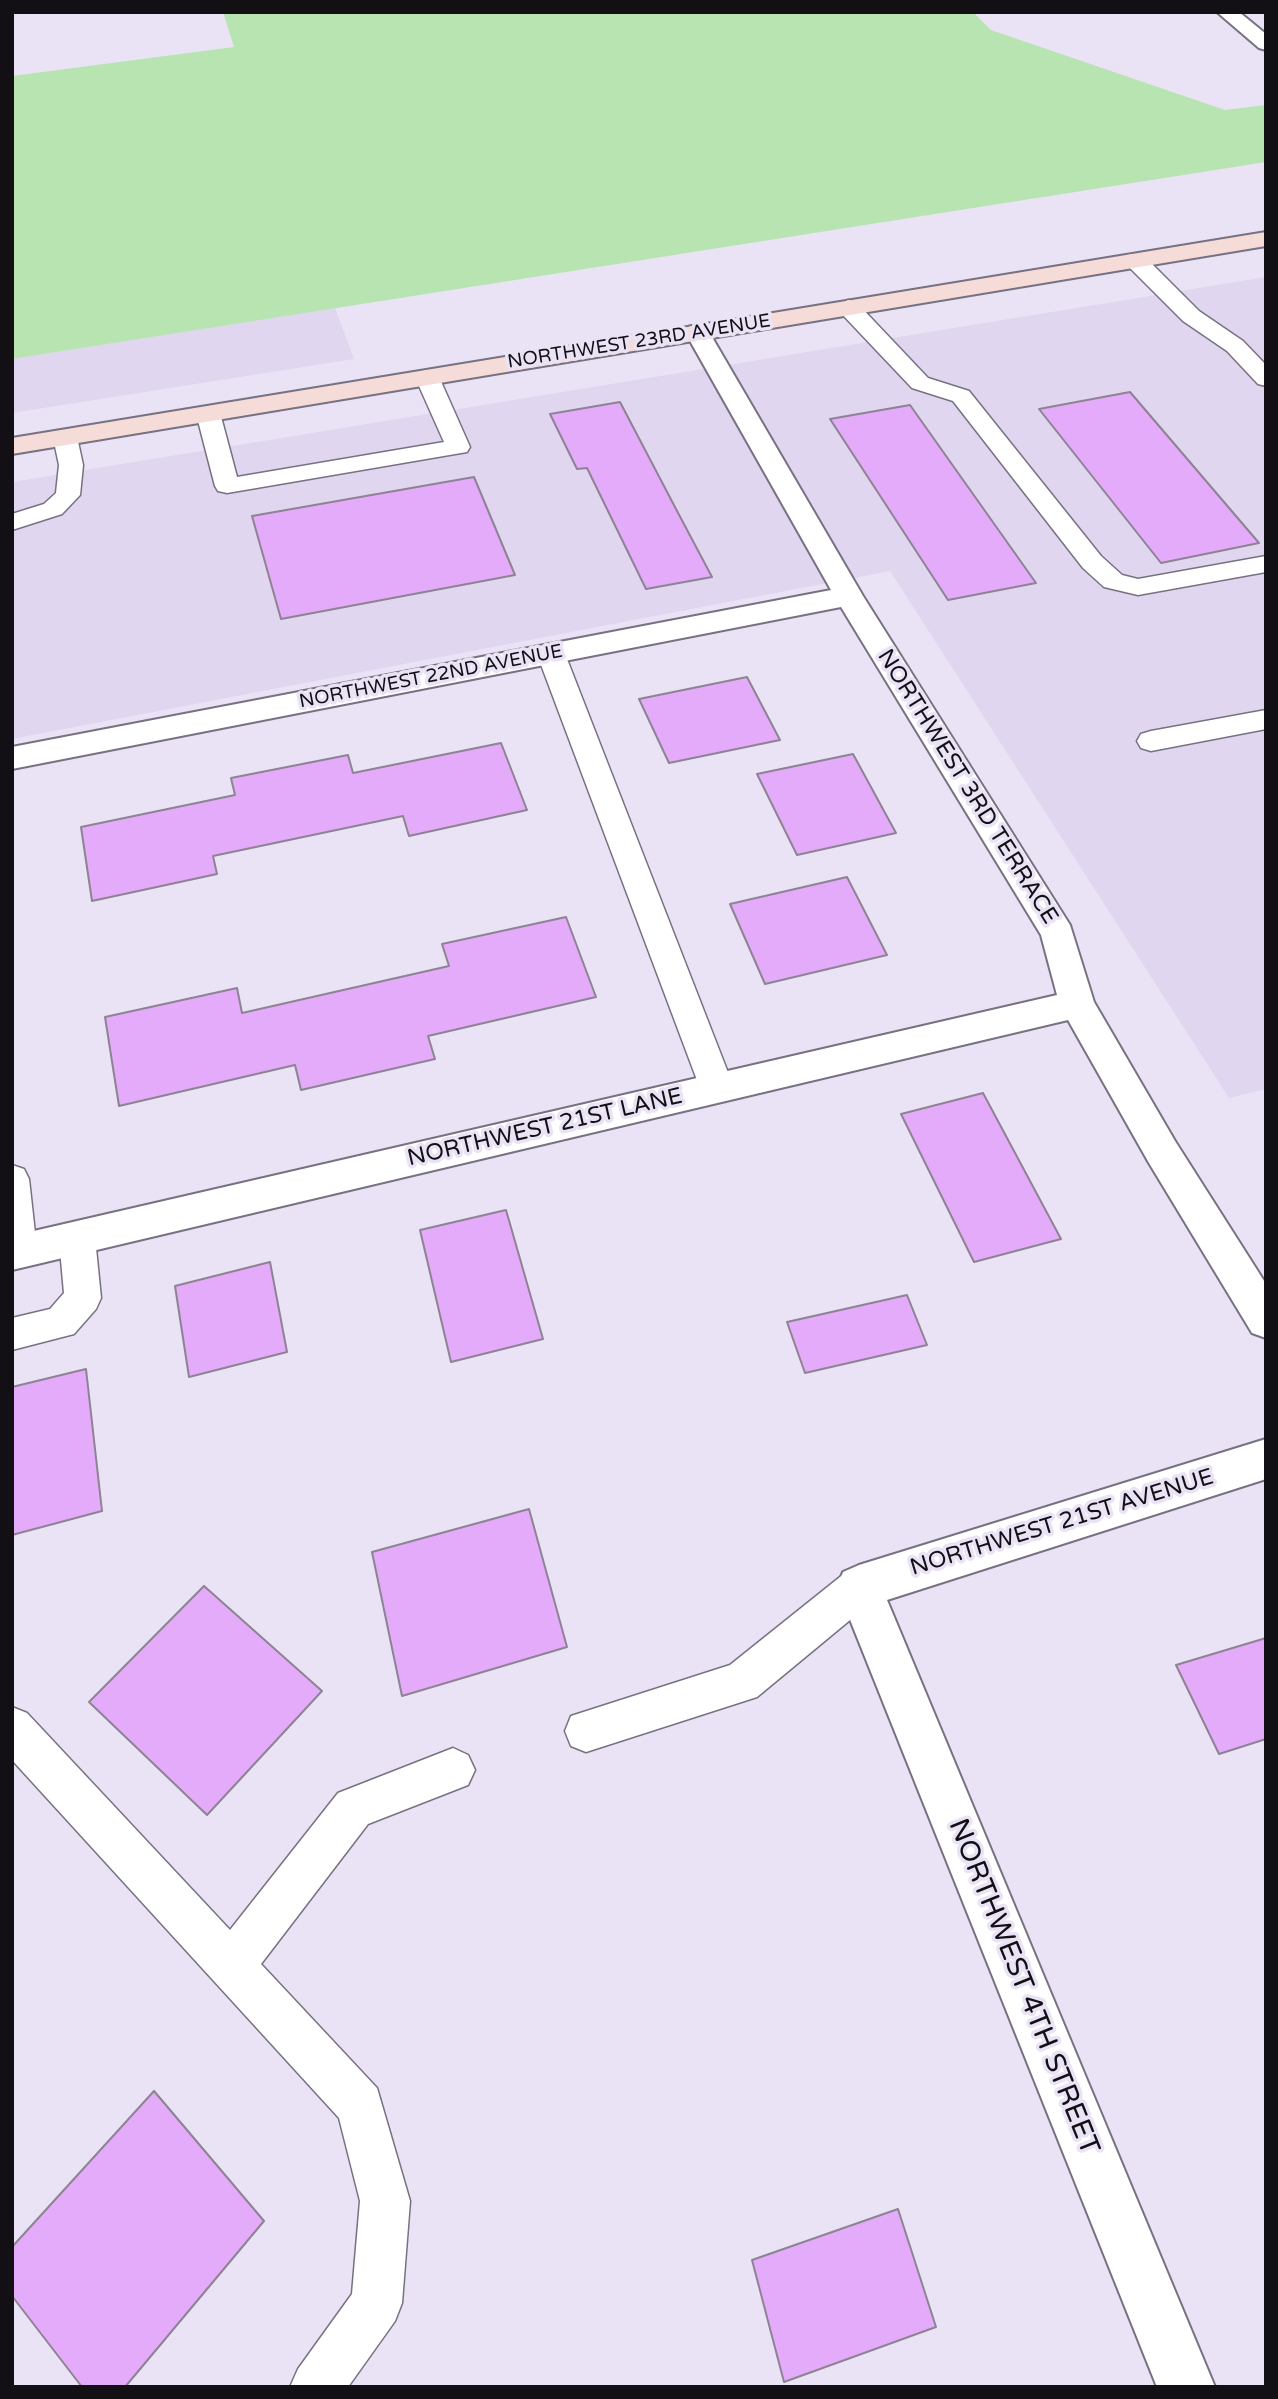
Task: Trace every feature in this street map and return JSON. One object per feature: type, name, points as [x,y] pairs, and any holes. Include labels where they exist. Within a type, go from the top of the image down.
[{"type":"main road","name":"NORTHWEST 23RD AVENUE","points":[[12,446],[1266,239]]},
{"type":"street","points":[[1227,12],[1266,44]]},
{"type":"street","name":"NORTHWEST 3RD TERRACE","points":[[697,332],[849,596],[1058,934],[1077,1004],[1162,1152],[1266,1320]]},
{"type":"street","name":"NORTHWEST 22ND AVENUE","points":[[12,758],[849,596]]},
{"type":"street","name":"NORTHWEST 21ST LANE","points":[[16,1252],[1077,1004]]},
{"type":"street","name":"NORTHWEST 21ST AVENUE","points":[[859,1587],[1266,1459]]},
{"type":"street","name":"NORTHWEST 4TH STREET","points":[[859,1587],[1186,2387]]},
{"type":"lane","points":[[1135,260],[1191,316],[1235,346],[1266,379]]},
{"type":"lane","points":[[848,307],[920,383],[961,396],[1092,562],[1113,581],[1138,587],[1266,564]]},
{"type":"lane","points":[[208,413],[227,486],[458,447],[427,377]]},
{"type":"lane","points":[[12,522],[53,509],[68,495],[71,465],[65,437]]},
{"type":"lane","points":[[551,654],[717,1088]]},
{"type":"lane","points":[[1151,741],[1266,719]]},
{"type":"lane","points":[[12,1179],[16,1252]]},
{"type":"lane","points":[[12,1334],[61,1323],[83,1297],[76,1238]]},
{"type":"lane","points":[[586,1731],[742,1682],[859,1587]]},
{"type":"lane","points":[[12,1728],[360,2105],[385,2201],[377,2303],[316,2387]]},
{"type":"lane","points":[[231,1966],[354,1808],[453,1770]]},
{"type":"shaded area","points":[[1266,277],[1266,1089],[1229,1098],[890,571],[12,739],[12,482]]},
{"type":"shaded area","points":[[335,308],[354,359],[12,413],[12,359]]},
{"type":"green space","points":[[223,12],[973,12],[991,30],[1225,110],[1266,105],[1266,162],[12,359],[12,76],[234,47]]},
{"type":"building","points":[[1130,392],[1259,543],[1161,563],[1039,409]]},
{"type":"building","points":[[620,402],[712,577],[646,589],[587,468],[577,469],[550,414]]},
{"type":"building","points":[[910,405],[1036,583],[948,600],[830,419]]},
{"type":"building","points":[[474,477],[515,575],[281,619],[252,516]]},
{"type":"building","points":[[747,677],[780,740],[669,763],[639,699]]},
{"type":"building","points":[[501,743],[527,810],[409,836],[403,816],[213,856],[217,874],[92,901],[81,827],[235,795],[231,778],[348,755],[353,773]]},
{"type":"building","points":[[853,754],[896,833],[797,855],[757,774]]},
{"type":"building","points":[[847,877],[887,955],[765,984],[730,904]]},
{"type":"building","points":[[566,917],[596,997],[428,1036],[435,1059],[301,1090],[295,1065],[119,1106],[105,1017],[237,988],[242,1013],[449,966],[442,944]]},
{"type":"building","points":[[983,1093],[1061,1239],[974,1262],[901,1114]]},
{"type":"building","points":[[506,1210],[543,1339],[451,1362],[420,1230]]},
{"type":"building","points":[[270,1262],[287,1352],[189,1377],[175,1286]]},
{"type":"building","points":[[907,1295],[927,1345],[805,1373],[787,1322]]},
{"type":"building","points":[[86,1369],[102,1511],[12,1535],[12,1387]]},
{"type":"building","points":[[529,1509],[567,1647],[402,1696],[372,1552]]},
{"type":"building","points":[[204,1586],[322,1691],[207,1815],[89,1702]]},
{"type":"building","points":[[1266,1638],[1266,1739],[1219,1754],[1176,1665]]},
{"type":"building","points":[[154,2091],[264,2221],[125,2387],[82,2387],[12,2296],[12,2247]]},
{"type":"building","points":[[898,2209],[936,2327],[784,2382],[752,2260]]}]
